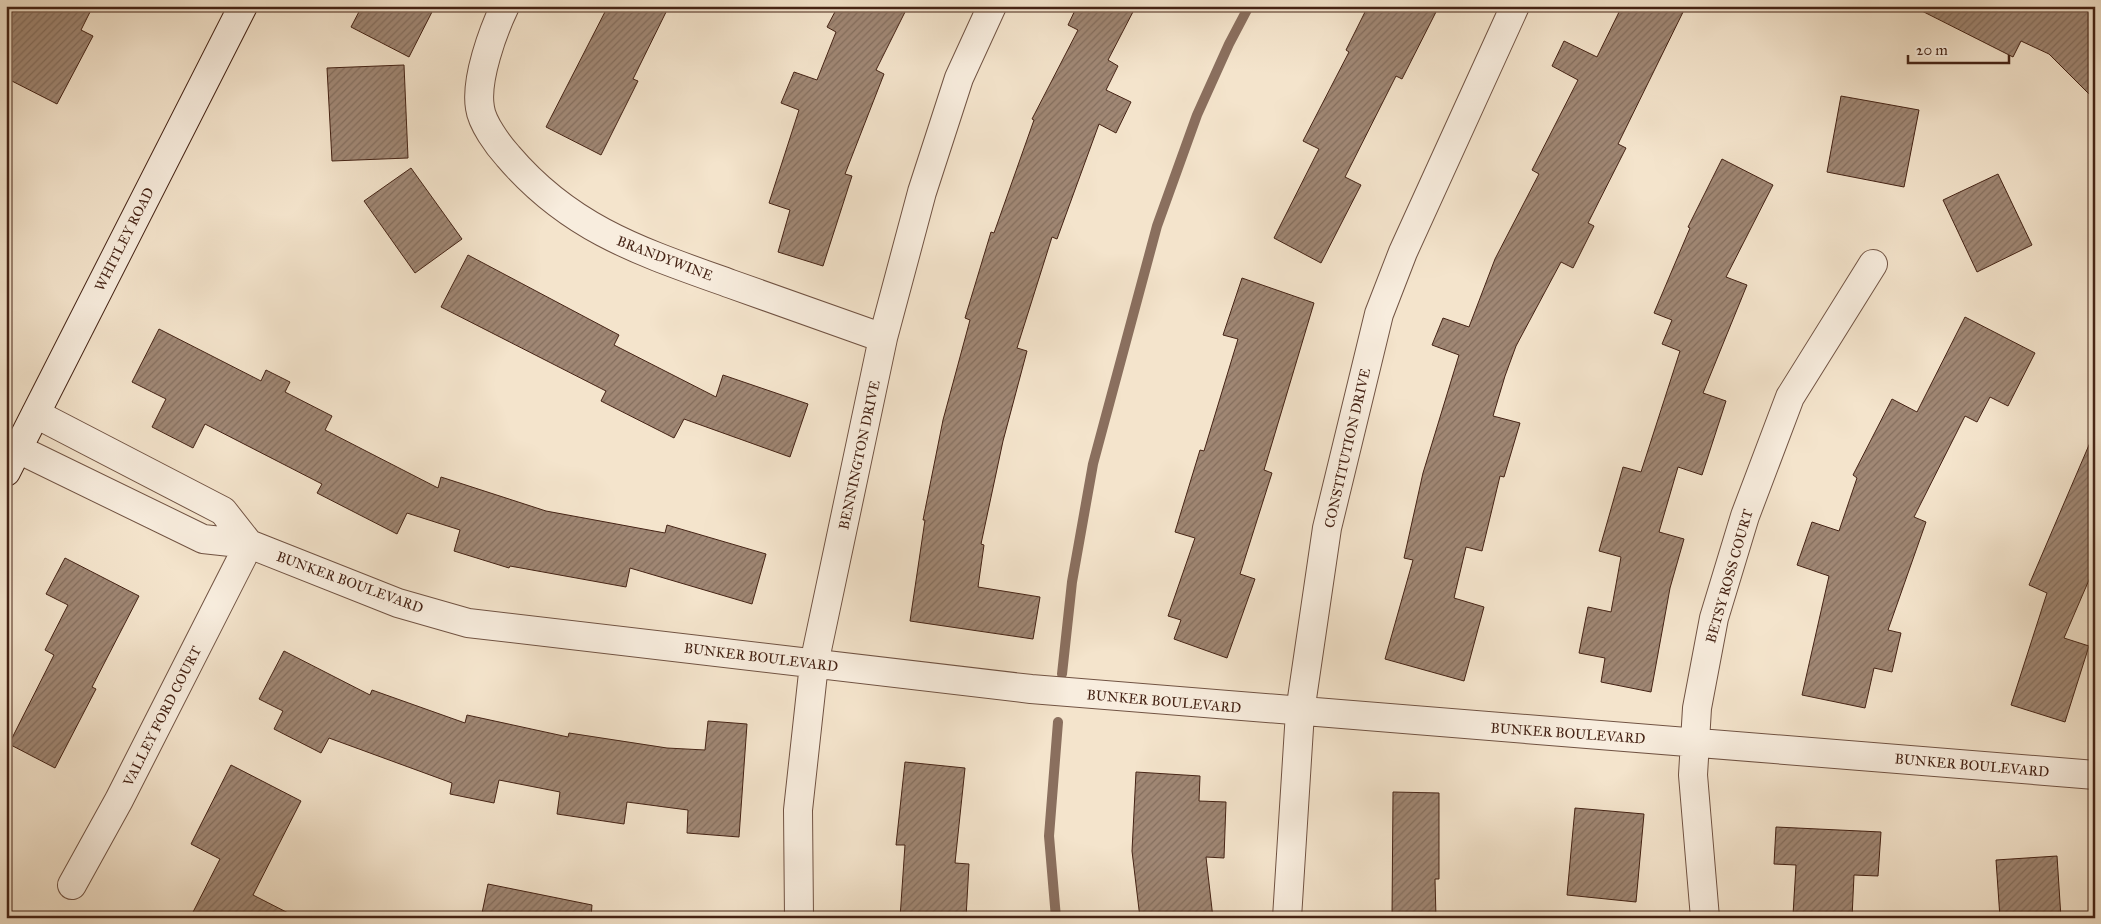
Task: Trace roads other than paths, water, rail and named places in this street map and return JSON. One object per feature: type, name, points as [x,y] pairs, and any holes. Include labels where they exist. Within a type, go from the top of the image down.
[{"type":"street","name":"WHITLEY ROAD","points":[[12,460],[243,6]]},
{"type":"street","name":"BRANDYWINE","points":[[505,6],[494,29],[482,73],[480,108],[495,141],[527,179],[583,223],[637,250],[884,338]]},
{"type":"street","name":"BENNINGTON DRIVE","points":[[799,918],[798,810],[814,664],[884,338],[928,173],[959,78],[992,6]]},
{"type":"street","name":"CONSTITUTION DRIVE","points":[[1288,918],[1300,712],[1327,528],[1379,314],[1403,252],[1514,6]]},
{"type":"street","name":"BETSY ROSS COURT","points":[[1705,918],[1693,775],[1697,708],[1714,618],[1745,516],[1790,397],[1873,264]]},
{"type":"street","name":"BUNKER BOULEVARD","points":[[36,414],[222,511],[249,544]]},
{"type":"street","name":"BUNKER BOULEVARD","points":[[12,460],[203,539],[249,544],[398,603],[468,623],[1031,689],[2095,775]]},
{"type":"street","name":"VALLEY FORD COURT","points":[[72,885],[119,800],[249,544]]},
{"type":"waterway","points":[[1062,674],[1072,582],[1093,464],[1157,226],[1197,115],[1229,44],[1249,6]]},
{"type":"waterway","points":[[1056,918],[1049,836],[1058,722]]}]
